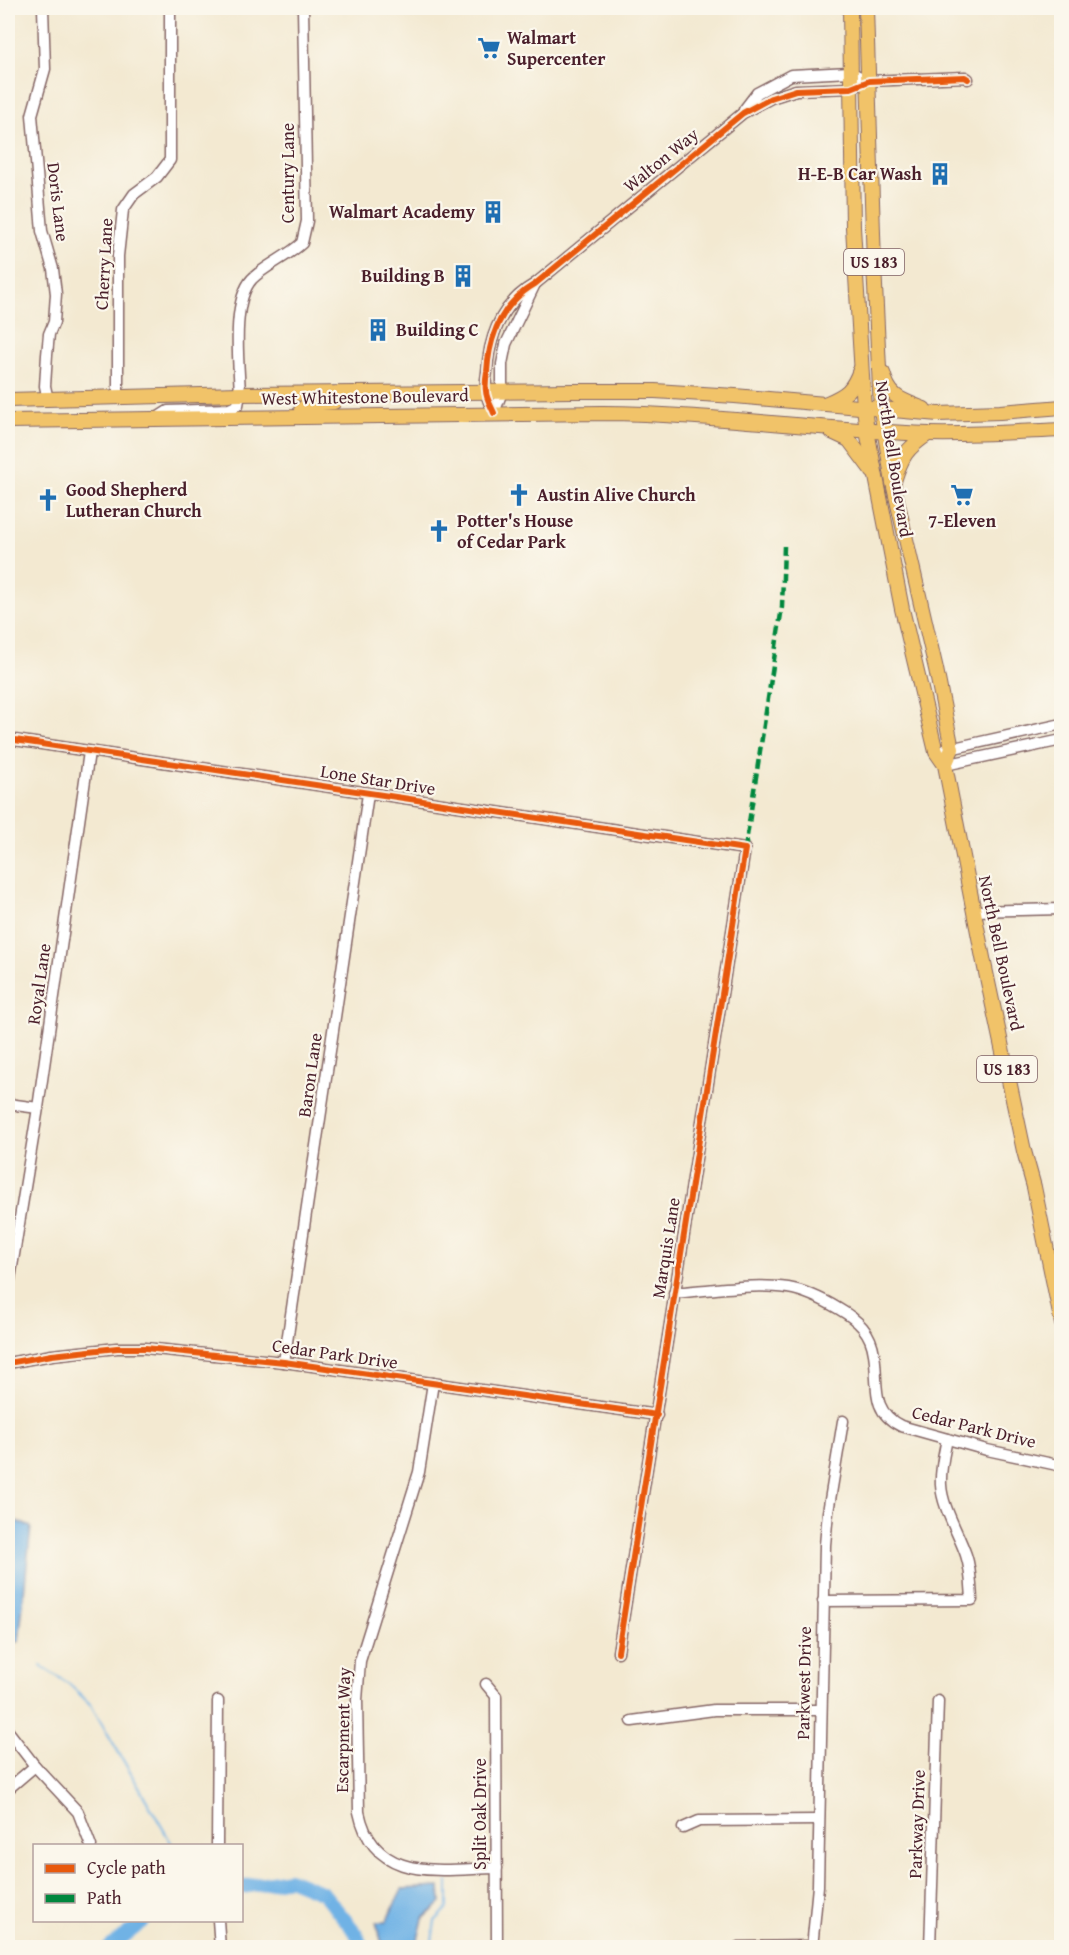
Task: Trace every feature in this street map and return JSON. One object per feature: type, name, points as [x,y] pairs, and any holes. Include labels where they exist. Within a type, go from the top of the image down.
[{"type":"main road","name":"North Bell Boulevard","points":[[850,8],[853,227],[867,430],[902,609],[936,752],[945,765],[1062,1324]]},
{"type":"main road","name":"North Bell Boulevard","points":[[866,8],[870,170],[881,410],[893,483],[952,749]]},
{"type":"main road","points":[[878,354],[886,386],[895,398],[938,414]]},
{"type":"main road","points":[[824,404],[845,396],[856,382],[861,365]]},
{"type":"main road","name":"West Whitestone Boulevard","points":[[8,400],[373,392],[655,391],[938,414],[1062,407]]},
{"type":"main road","points":[[301,417],[301,410],[308,404],[347,402],[373,392]]},
{"type":"main road","points":[[8,407],[70,406],[81,399]]},
{"type":"main road","name":"West Whitestone Boulevard","points":[[8,421],[494,413],[646,413],[822,428],[928,434],[975,435],[1062,430]]},
{"type":"main road","points":[[822,428],[849,440],[876,476]]},
{"type":"main road","points":[[893,483],[904,453],[928,434]]},
{"type":"main road","points":[[945,765],[952,749]]},
{"type":"street","name":"Doris Lane","points":[[43,8],[45,69],[32,115],[42,231],[53,269],[56,294],[54,322],[49,334],[46,355],[45,387],[48,400]]},
{"type":"street","name":"Cherry Lane","points":[[118,398],[120,230],[123,210],[134,194],[157,177],[170,160],[170,8]]},
{"type":"street","name":"Century Lane","points":[[240,394],[239,328],[242,296],[254,277],[302,243],[307,221],[303,8]]},
{"type":"street","name":"Walton Way","points":[[743,113],[757,93],[791,75],[850,72],[869,81]]},
{"type":"street","name":"Walton Way","points":[[494,413],[486,392],[488,354],[501,316],[522,292],[535,284],[743,113],[771,98],[796,90],[851,88],[869,81],[965,77],[968,79]]},
{"type":"street","name":"Walton Way","points":[[494,413],[502,392],[502,363],[506,344],[535,284]]},
{"type":"street","points":[[157,418],[168,411],[229,409],[238,405],[240,394]]},
{"type":"street","points":[[936,752],[1062,724]]},
{"type":"street","name":"Lone Star Drive","points":[[8,739],[745,849]]},
{"type":"street","points":[[945,765],[1062,740]]},
{"type":"street","name":"Royal Lane","points":[[8,1291],[10,1246],[38,1108],[88,752]]},
{"type":"street","name":"Baron Lane","points":[[284,1362],[368,794]]},
{"type":"street","name":"Marquis Lane","points":[[618,1652],[745,849]]},
{"type":"street","points":[[974,911],[1062,909]]},
{"type":"street","points":[[8,1104],[38,1108]]},
{"type":"street","name":"Cedar Park Drive","points":[[674,1293],[770,1286],[791,1288],[830,1303],[846,1313],[867,1332],[874,1354],[877,1400],[884,1414],[892,1422],[987,1450],[1062,1466]]},
{"type":"street","name":"Cedar Park Drive","points":[[8,1363],[52,1355],[117,1348],[145,1348],[284,1362],[657,1415]]},
{"type":"street","name":"Escarpment Way","points":[[433,1383],[419,1472],[360,1661],[357,1700],[359,1812],[362,1827],[370,1843],[384,1857],[398,1864],[415,1869],[497,1868]]},
{"type":"street","name":"Parkwest Drive","points":[[812,1947],[818,1886],[820,1710],[828,1512],[843,1421]]},
{"type":"street","points":[[823,1601],[944,1602],[972,1600],[971,1574],[967,1556],[950,1517],[941,1487],[946,1439]]},
{"type":"street","name":"Split Oak Drive","points":[[486,1684],[496,1696],[497,1947]]},
{"type":"street","points":[[217,1844],[218,1701]]},
{"type":"street","name":"Parkway Drive","points":[[930,1947],[938,1701]]},
{"type":"street","points":[[632,1721],[714,1710],[820,1710]]},
{"type":"street","points":[[8,1731],[78,1812],[91,1844]]},
{"type":"street","points":[[8,1789],[36,1766]]},
{"type":"street","points":[[683,1828],[699,1821],[818,1820]]},
{"type":"street","points":[[218,1922],[220,1947]]},
{"type":"street","points":[[738,1947],[812,1947]]},
{"type":"water","points":[[8,1518],[31,1527],[19,1641],[8,1645]]},
{"type":"water","points":[[440,1887],[441,1903],[423,1919],[416,1947],[383,1947],[376,1922],[386,1922],[402,1889]]},
{"type":"waterway","points":[[41,1666],[69,1684],[91,1705],[172,1844]]},
{"type":"waterway","points":[[243,1887],[289,1879],[323,1893],[356,1933],[362,1948]]},
{"type":"waterway","points":[[431,1948],[435,1921],[448,1908],[448,1881]]},
{"type":"waterway","points":[[109,1948],[142,1922]]},
{"type":"marked path","points":[[745,849],[782,607],[784,546]]},
{"type":"cycle path","points":[[494,413],[486,394],[488,359],[494,333],[514,301],[743,113],[771,98],[796,90],[851,88],[869,81],[965,77],[968,79]]},
{"type":"cycle path","points":[[8,739],[745,849],[618,1652]]},
{"type":"cycle path","points":[[8,1363],[52,1355],[117,1348],[145,1348],[284,1362],[657,1415]]},
{"type":"place","name":"Walmart Supercenter","points":[[489,48]]},
{"type":"place","name":"H-E-B Car Wash","points":[[940,174]]},
{"type":"place","name":"Walmart Academy","points":[[493,212]]},
{"type":"place","name":"Building B","points":[[463,276]]},
{"type":"place","name":"Building C","points":[[378,330]]},
{"type":"place","name":"Austin Alive Church","points":[[519,495]]},
{"type":"place","name":"7-Eleven","points":[[962,495]]},
{"type":"place","name":"Good Shepherd Lutheran Church","points":[[48,500]]},
{"type":"place","name":"Potter's House of Cedar Park","points":[[439,531]]}]
